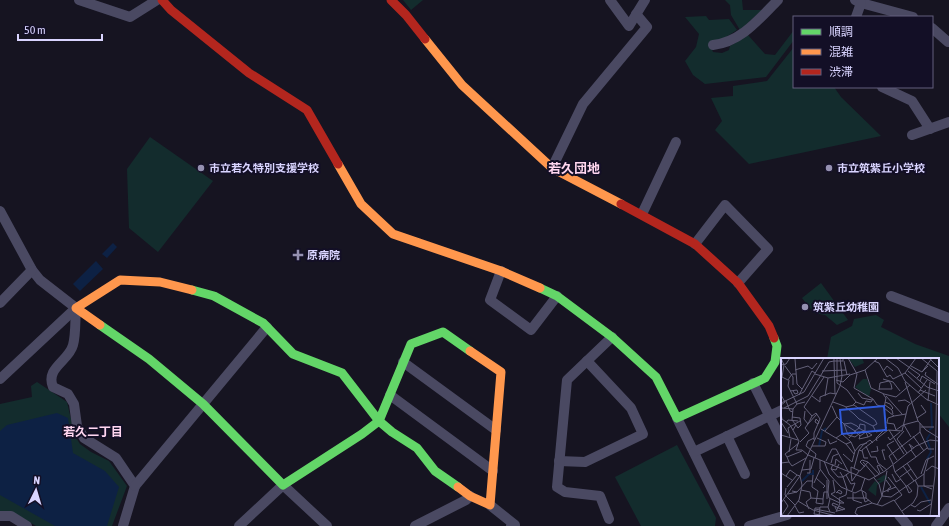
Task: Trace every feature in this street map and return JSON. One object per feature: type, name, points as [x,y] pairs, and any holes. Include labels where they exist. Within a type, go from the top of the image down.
[{"type":"street","points":[[79,0],[130,17],[157,0]]},
{"type":"street","points":[[162,0],[171,10],[249,73],[307,110],[361,204],[393,234],[501,271],[557,296],[612,337],[656,377],[730,526]]},
{"type":"street","points":[[391,0],[406,15],[462,85],[552,168],[642,214],[695,244],[738,283],[769,326],[777,346],[775,362],[765,378],[677,418]]},
{"type":"street","points":[[610,0],[629,26],[645,0]]},
{"type":"street","points":[[713,45],[724,44],[744,33],[778,0]]},
{"type":"street","points":[[856,16],[858,2],[909,16]]},
{"type":"street","points":[[552,168],[583,104],[647,27],[636,14]]},
{"type":"street","points":[[933,29],[949,42]]},
{"type":"street","points":[[884,88],[912,101],[930,128]]},
{"type":"street","points":[[912,135],[949,122]]},
{"type":"street","points":[[642,214],[676,142]]},
{"type":"street","points":[[695,244],[725,205],[768,249],[738,283]]},
{"type":"street","points":[[0,211],[32,270],[40,280],[76,308],[149,359],[203,404],[283,485],[327,526]]},
{"type":"street","points":[[0,303],[32,270]]},
{"type":"street","points":[[501,271],[490,300],[531,330],[557,296]]},
{"type":"street","points":[[0,379],[76,308],[120,280],[160,282],[214,296],[263,323],[293,354],[342,373],[379,420],[392,432],[417,448],[435,471],[470,496],[490,505],[514,526]]},
{"type":"street","points":[[891,296],[949,318]]},
{"type":"street","points":[[76,308],[73,346],[52,374],[50,380],[53,387],[68,394],[74,404],[77,426],[84,438],[116,458],[136,486]]},
{"type":"street","points":[[123,526],[136,486],[267,327]]},
{"type":"street","points":[[239,526],[283,485],[362,434],[379,420],[411,344],[443,332],[501,372],[490,505]]},
{"type":"street","points":[[609,519],[600,496],[565,492],[557,487],[567,380],[612,337]]},
{"type":"street","points":[[559,461],[585,462],[643,434],[631,408],[587,361]]},
{"type":"street","points":[[403,362],[496,430]]},
{"type":"street","points":[[753,383],[781,439]]},
{"type":"street","points":[[390,395],[493,471]]},
{"type":"street","points":[[694,452],[781,410]]},
{"type":"street","points":[[727,436],[745,474]]},
{"type":"street","points":[[415,526],[466,500],[470,496]]},
{"type":"street","points":[[936,526],[949,508]]},
{"type":"street","points":[[0,516],[11,516],[27,526]]},
{"type":"street","points":[[749,526],[784,516]]},
{"type":"street","points":[[900,516],[908,526]]},
{"type":"green space","points":[[403,0],[423,0],[411,10]]},
{"type":"green space","points":[[725,0],[742,0],[743,10],[762,10],[740,30],[731,15],[730,5]]},
{"type":"green space","points":[[706,16],[709,20],[729,19],[737,30],[720,41],[710,44],[713,52],[722,53],[729,50],[730,46],[748,35],[765,54],[775,55],[793,31],[793,41],[766,77],[705,84],[693,75],[685,61],[696,47],[699,34],[685,17]]},
{"type":"green space","points":[[793,48],[793,88],[835,88],[841,97],[881,136],[749,164],[715,130],[722,121],[711,98],[733,96],[733,86],[767,81]]},
{"type":"green space","points":[[150,137],[213,181],[158,252],[129,228],[127,169]]},
{"type":"green space","points":[[821,283],[848,320],[837,325],[825,315],[814,313],[802,298]]},
{"type":"green space","points":[[876,315],[884,320],[881,327],[915,344],[949,356],[949,427],[939,414],[939,358],[827,358],[831,337],[852,326],[854,319]]},
{"type":"green space","points":[[37,382],[67,402],[75,436],[80,444],[91,452],[109,461],[127,486],[112,526],[36,526],[11,511],[0,511],[0,404],[32,397],[31,386]]},
{"type":"green space","points":[[677,445],[716,518],[715,526],[641,526],[615,477]]},
{"type":"water","points":[[113,243],[117,247],[107,258],[102,254]]},
{"type":"water","points":[[96,261],[103,269],[80,291],[73,284]]},
{"type":"water","points":[[57,413],[68,418],[73,453],[105,471],[119,487],[107,526],[55,526],[0,495],[0,431],[7,425]]},
{"type":"traffic: fast","points":[[540,288],[557,296],[612,337],[656,377],[677,418],[765,378],[775,362],[777,346],[774,338]]},
{"type":"traffic: fast","points":[[192,290],[214,296],[263,323],[293,354],[342,373],[379,421],[392,432],[417,448],[435,471],[458,487]]},
{"type":"traffic: fast","points":[[100,325],[149,359],[203,404],[283,485],[362,434],[379,421]]},
{"type":"traffic: fast","points":[[379,421],[411,344],[443,332],[470,351]]},
{"type":"traffic: slow","points":[[425,39],[462,85],[552,168],[621,204]]},
{"type":"traffic: slow","points":[[338,164],[361,204],[393,234],[501,271],[540,288]]},
{"type":"traffic: slow","points":[[100,325],[76,308],[120,280],[160,282],[192,290]]},
{"type":"traffic: slow","points":[[458,487],[470,496],[490,505],[501,372],[470,351]]},
{"type":"traffic: jam","points":[[162,0],[171,10],[249,73],[307,110],[338,164]]},
{"type":"traffic: jam","points":[[391,0],[406,15],[425,39]]},
{"type":"traffic: jam","points":[[621,204],[695,244],[738,283],[769,326],[774,338]]},
{"type":"place","name":"市立若久特別支援学校","points":[[201,168]]},
{"type":"place","name":"市立筑紫丘小学校","points":[[829,168]]},
{"type":"place","name":"原病院","points":[[298,255]]},
{"type":"place","name":"筑紫丘幼稚園","points":[[805,307]]},
{"type":"district","name":"若久団地","points":[[574,168]]},
{"type":"district","name":"若久二丁目","points":[[93,432]]}]
